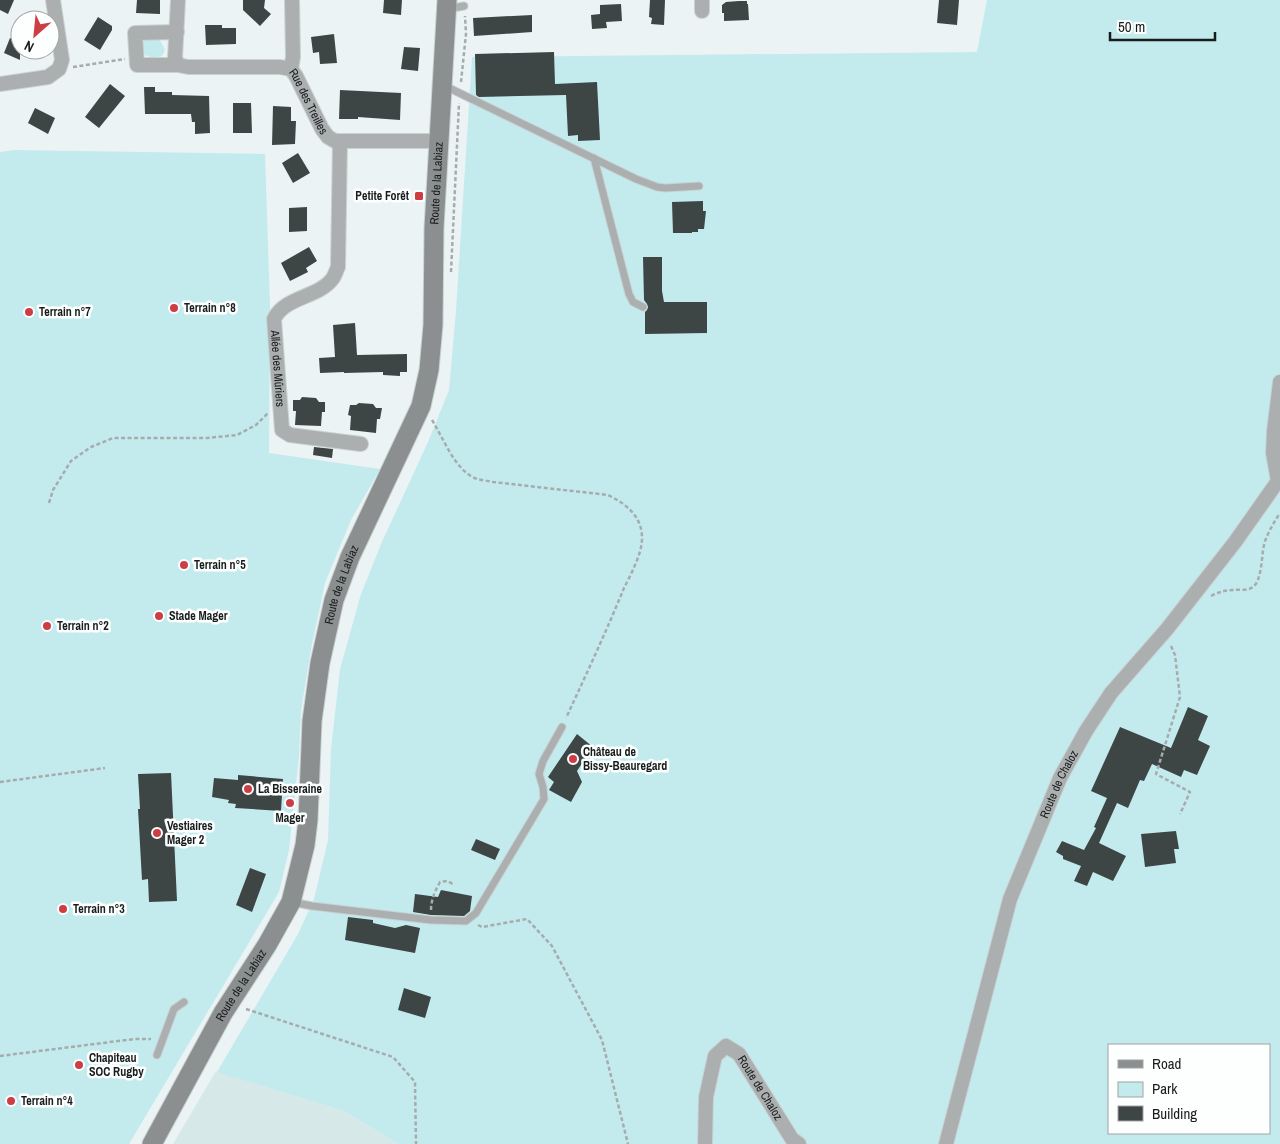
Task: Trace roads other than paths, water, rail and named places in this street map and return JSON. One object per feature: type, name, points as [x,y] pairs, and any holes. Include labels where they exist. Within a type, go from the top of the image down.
[{"type":"main road","name":"Route de la Labiaz","points":[[152,1144],[223,1013],[291,902],[306,838],[312,721],[320,663],[334,600],[350,558],[421,406],[429,370],[433,324],[434,228],[442,85],[453,5]]},
{"type":"street","points":[[0,84],[54,73],[62,60],[53,0]]},
{"type":"street","points":[[178,0],[175,58],[178,65]]},
{"type":"street","points":[[291,69],[293,57],[292,0]]},
{"type":"street","name":"Rue des Treilles","points":[[177,32],[135,32],[137,65],[280,67],[291,69],[322,130],[335,141],[439,141]]},
{"type":"street","name":"Allée des Mûriers","points":[[340,141],[338,267],[334,278],[327,285],[284,307],[277,312],[274,319],[282,430],[290,434],[361,444]]},
{"type":"street","points":[[1279,481],[1273,453],[1280,382]]},
{"type":"street","name":"Route de Chaloz","points":[[946,1144],[1010,899],[1060,778],[1086,731],[1111,693],[1167,629],[1235,542],[1279,481]]},
{"type":"street","name":"Route de Chaloz","points":[[705,1144],[706,1097],[715,1056],[726,1046],[739,1054],[792,1139],[799,1144]]},
{"type":"lane","points":[[442,85],[657,187],[699,186]]},
{"type":"lane","points":[[594,158],[629,294],[632,302],[642,307]]},
{"type":"lane","points":[[291,902],[431,920],[466,921],[476,913],[544,799],[544,787],[539,774],[543,760],[562,727]]},
{"type":"lane","points":[[157,1055],[174,1009],[184,1002]]},
{"type":"place","name":"Petite Forêt","points":[[419,196]]},
{"type":"place","name":"Terrain n°8","points":[[174,308]]},
{"type":"place","name":"Terrain n°7","points":[[29,312]]},
{"type":"place","name":"Terrain n°5","points":[[184,565]]},
{"type":"place","name":"Stade Mager","points":[[159,616]]},
{"type":"place","name":"Terrain n°2","points":[[47,626]]},
{"type":"place","name":"Château de Bissy-Beauregard","points":[[573,759]]},
{"type":"place","name":"La Bisseraine","points":[[248,789]]},
{"type":"place","name":"Mager","points":[[290,803]]},
{"type":"place","name":"Vestiaires Mager 2","points":[[157,833]]},
{"type":"place","name":"Terrain n°3","points":[[63,909]]},
{"type":"place","name":"Chapiteau SOC Rugby","points":[[79,1065]]},
{"type":"place","name":"Terrain n°4","points":[[11,1101]]}]
